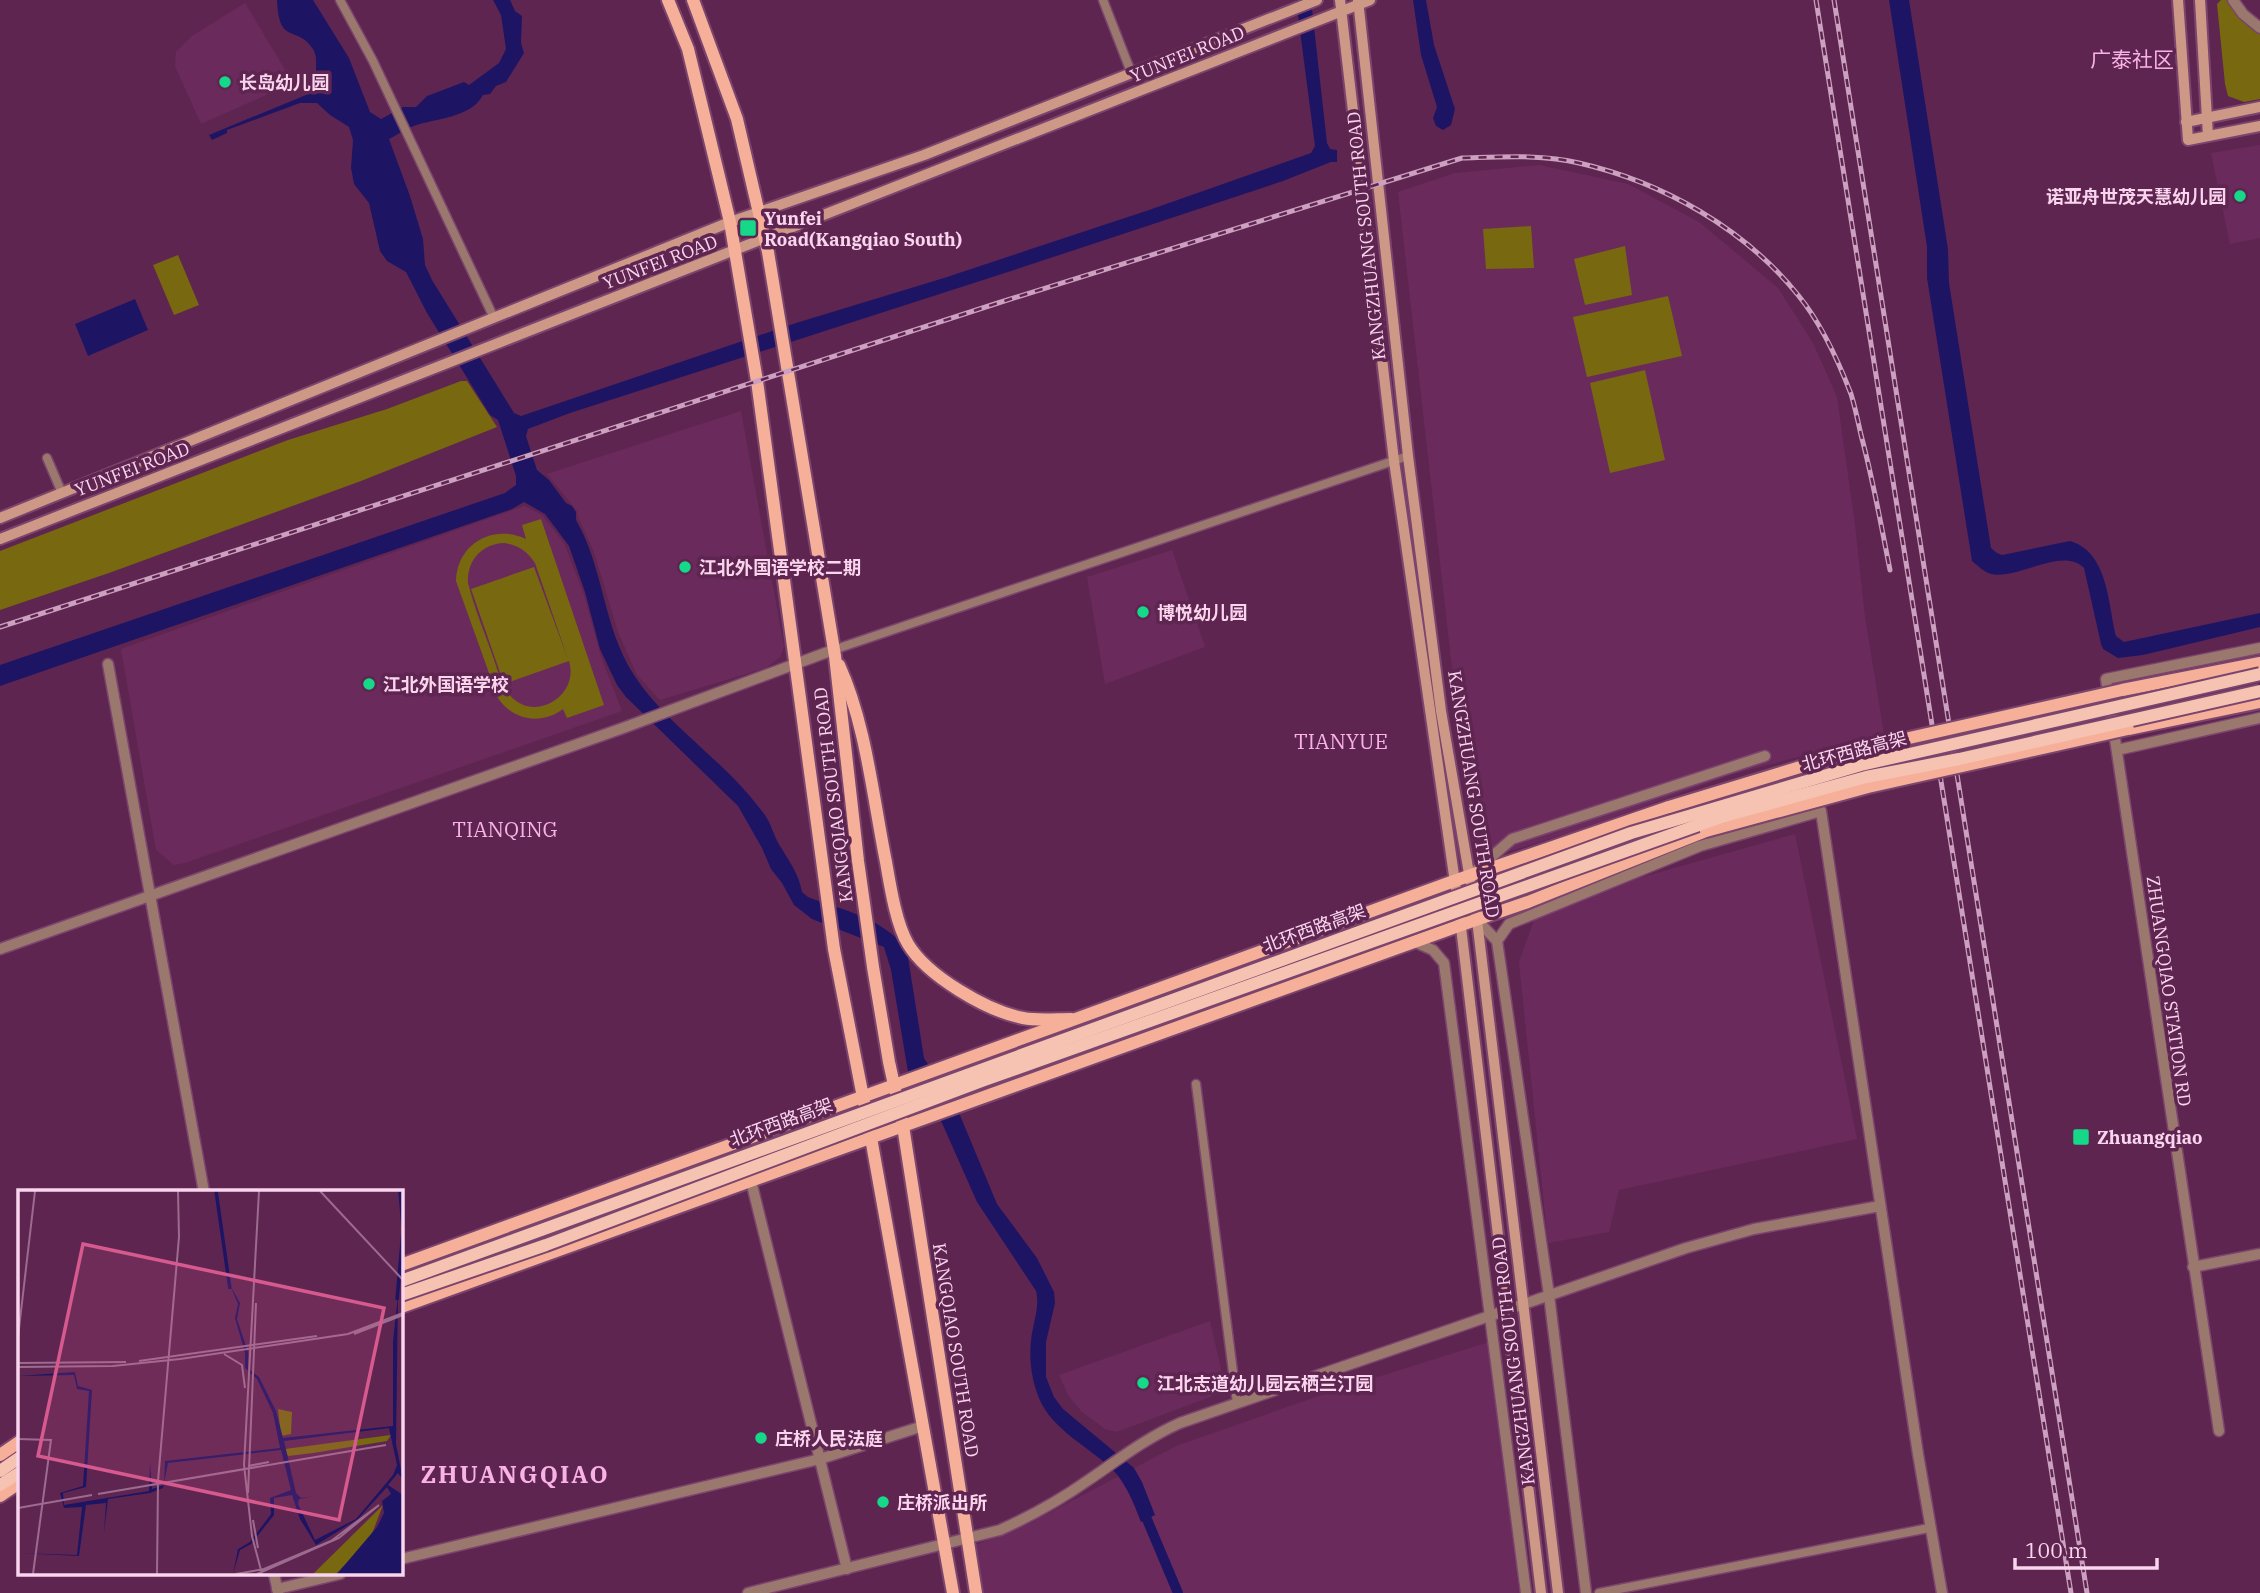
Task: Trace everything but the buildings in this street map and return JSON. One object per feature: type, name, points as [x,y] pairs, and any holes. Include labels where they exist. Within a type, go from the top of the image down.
[{"type":"highway","name":"北环西路高架","points":[[402,1281],[1631,833],[1861,765],[2260,674]]},
{"type":"highway","name":"北环西路高架","points":[[402,1295],[546,1245],[982,1081],[1721,817],[1866,777],[2260,691]]},
{"type":"highway","points":[[0,1471],[18,1459]]},
{"type":"highway","points":[[0,1485],[18,1474]]},
{"type":"main road","points":[[668,0],[688,49],[730,222]]},
{"type":"main road","name":"KANGQIAO SOUTH ROAD","points":[[693,0],[737,119],[765,239],[785,351],[834,653],[873,967],[900,1083],[903,1126],[976,1593]]},
{"type":"main road","name":"YUNFEI ROAD","points":[[0,518],[730,222],[924,155],[1317,0]]},
{"type":"main road","name":"YUNFEI ROAD","points":[[0,539],[1307,25],[1341,5],[1370,0]]},
{"type":"main road","points":[[2178,0],[2188,140],[2260,126]]},
{"type":"main road","points":[[2200,0],[2208,136]]},
{"type":"main road","name":"KANGZHUANG SOUTH ROAD","points":[[1358,2],[1408,456],[1441,710],[1477,920],[1558,1593]]},
{"type":"main road","name":"KANGZHUANG SOUTH ROAD","points":[[1341,5],[1394,461],[1461,925],[1541,1593]]},
{"type":"main road","points":[[2186,122],[2260,107]]},
{"type":"main road","name":"KANGQIAO SOUTH ROAD","points":[[730,222],[753,362],[834,949],[953,1593]]},
{"type":"main road","points":[[834,653],[848,684],[860,730],[893,899],[908,944],[930,968],[967,997],[1023,1018],[1078,1019]]},
{"type":"main road","points":[[402,1265],[1454,881],[1669,807],[1856,750],[2122,690],[2260,663]]},
{"type":"main road","points":[[402,1307],[1528,902],[1706,831],[1868,787],[2260,702]]},
{"type":"main road","points":[[0,1455],[18,1443]]},
{"type":"main road","points":[[0,1496],[18,1484]]},
{"type":"street","points":[[340,0],[386,88],[494,318]]},
{"type":"street","points":[[1103,0],[1130,72]]},
{"type":"street","points":[[2233,0],[2243,14],[2260,28]]},
{"type":"street","points":[[0,949],[795,666],[1408,456]]},
{"type":"street","points":[[47,458],[62,493]]},
{"type":"street","name":"ZHUANGQIAO STATION RD","points":[[2219,1432],[2106,679],[2260,648]]},
{"type":"street","points":[[108,664],[204,1190]]},
{"type":"street","points":[[2117,750],[2260,718]]},
{"type":"street","points":[[1469,876],[1512,839],[1765,756]]},
{"type":"street","points":[[1497,941],[1508,924],[1700,846],[1821,811],[1929,1528],[1942,1593]]},
{"type":"street","points":[[1477,920],[1497,941],[1549,1295],[1586,1593]]},
{"type":"street","points":[[1415,942],[1433,950],[1444,963],[1526,1593]]},
{"type":"street","points":[[1196,1084],[1237,1403]]},
{"type":"street","points":[[751,1181],[847,1569]]},
{"type":"street","points":[[748,1593],[1000,1530],[1028,1517],[1084,1483],[1160,1432],[1549,1295],[1709,1241],[1754,1229],[1880,1206]]},
{"type":"street","points":[[2193,1267],[2260,1254]]},
{"type":"street","points":[[402,1559],[820,1459],[923,1426]]},
{"type":"street","points":[[1599,1593],[1929,1528]]},
{"type":"street","points":[[277,1591],[333,1576]]},
{"type":"shaded area","points":[[277,0],[313,0],[349,58],[370,112],[381,119],[403,107],[416,107],[427,96],[464,82],[469,85],[499,63],[506,49],[501,15],[493,0],[510,0],[515,11],[522,16],[521,43],[524,53],[506,82],[496,86],[490,94],[483,95],[477,103],[462,113],[414,126],[389,139],[410,196],[423,239],[425,265],[432,280],[514,413],[521,416],[796,323],[944,278],[1149,210],[1311,153],[1315,146],[1296,0],[1311,0],[1327,143],[1330,149],[1337,150],[1337,162],[1008,272],[570,413],[528,429],[526,436],[537,470],[576,512],[576,520],[593,558],[616,638],[634,675],[646,692],[735,780],[761,810],[799,880],[802,892],[808,897],[876,923],[898,940],[907,951],[924,1058],[959,1113],[997,1204],[1037,1258],[1054,1292],[1055,1303],[1046,1342],[1046,1377],[1054,1397],[1063,1409],[1134,1468],[1155,1515],[1141,1522],[1117,1475],[1061,1428],[1039,1398],[1030,1354],[1037,1305],[1036,1291],[977,1202],[942,1123],[908,1072],[891,970],[884,947],[812,919],[794,905],[771,869],[738,806],[626,697],[617,685],[600,649],[569,546],[545,514],[524,502],[512,509],[0,686],[0,665],[505,493],[516,485],[516,476],[498,420],[490,415],[427,313],[406,272],[387,261],[380,251],[369,203],[354,184],[351,168],[353,140],[349,127],[317,103],[300,103],[227,130],[227,133],[212,140],[209,135],[318,90],[321,86],[316,74],[313,49],[301,37],[285,30],[278,15]]},
{"type":"shaded area","points":[[1413,0],[1426,0],[1434,45],[1455,109],[1451,125],[1443,130],[1436,126],[1433,118],[1437,107],[1421,55]]},
{"type":"shaded area","points":[[1889,0],[1909,0],[1948,249],[1949,283],[1991,548],[2002,555],[2070,541],[2083,547],[2099,567],[2108,594],[2116,636],[2124,642],[2260,613],[2260,627],[2143,655],[2118,658],[2103,649],[2084,568],[2075,562],[2052,562],[2002,575],[1991,574],[1972,561],[1927,278],[1927,247]]},
{"type":"shaded area","points":[[2221,0],[2230,0],[2260,32],[2260,99],[2244,102],[2228,96],[2217,4]]},
{"type":"shaded area","points":[[245,3],[293,83],[201,124],[175,66],[176,52],[192,36]]},
{"type":"shaded area","name":"诺亚舟世茂天慧幼儿园","points":[[2260,145],[2260,238],[2230,244],[2211,153]]},
{"type":"shaded area","points":[[1539,165],[1628,184],[1699,222],[1778,288],[1813,343],[1837,397],[1865,617],[1884,734],[1730,775],[1576,831],[1474,862],[1398,192],[1455,173]]},
{"type":"shaded area","points":[[1531,226],[1534,268],[1486,269],[1483,229]]},
{"type":"shaded area","points":[[1625,246],[1632,295],[1585,305],[1574,259]]},
{"type":"shaded area","points":[[178,255],[199,305],[174,315],[153,265]]},
{"type":"shaded area","points":[[1668,296],[1682,356],[1587,377],[1573,317]]},
{"type":"shaded area","points":[[135,299],[148,330],[88,356],[75,324]]},
{"type":"shaded area","points":[[1645,370],[1665,460],[1610,473],[1590,383]]},
{"type":"shaded area","points":[[467,381],[497,427],[361,481],[0,610],[0,551],[288,440],[387,409]]},
{"type":"shaded area","name":"江北外国语学校二期","points":[[741,411],[784,647],[780,657],[766,668],[660,700],[637,675],[618,632],[594,552],[577,511],[547,474]]},
{"type":"shaded area","name":"江北外国语学校","points":[[524,506],[542,515],[564,543],[584,595],[601,657],[622,711],[185,863],[174,865],[156,850],[121,649]]},
{"type":"shaded area","points":[[541,519],[604,705],[567,718],[563,709],[537,719],[520,716],[504,706],[498,698],[456,581],[458,568],[470,547],[479,540],[502,534],[526,539],[522,525]],"holes":[[[504,543],[522,549],[535,563],[568,659],[534,567],[471,589],[504,684],[569,661],[571,674],[568,686],[552,702],[541,706],[530,707],[519,703],[506,690],[468,583],[470,567],[477,555],[489,546]]]},
{"type":"shaded area","name":"博悦幼儿园","points":[[1172,550],[1205,647],[1105,684],[1087,577]]},
{"type":"shaded area","points":[[1795,834],[1857,1139],[1619,1190],[1609,1232],[1548,1243],[1519,962],[1534,920],[1639,878]]},
{"type":"shaded area","name":"江北志道幼儿园云栖兰汀园","points":[[1210,1321],[1226,1391],[1117,1432],[1105,1429],[1082,1412],[1068,1395],[1059,1375]]},
{"type":"shaded area","points":[[1489,1342],[1519,1593],[982,1593],[975,1545],[1028,1524],[1176,1446],[1336,1390]]},
{"type":"waterway","points":[[1143,1510],[1178,1593]]},
{"type":"railway","points":[[1816,0],[2071,1593]]},
{"type":"railway","points":[[1834,0],[2087,1593]]},
{"type":"railway","points":[[0,627],[1001,302],[1462,158],[1491,157],[1565,160],[1641,182],[1671,195],[1727,229],[1776,271],[1814,318],[1835,355],[1851,394],[1890,570]]},
{"type":"place","name":"长岛幼儿园","points":[[225,82]]},
{"type":"place","name":"诺亚舟世茂天慧幼儿园","points":[[2240,196]]},
{"type":"place","name":"Yunfei Road(Kangqiao South)","points":[[748,228]]},
{"type":"place","name":"江北外国语学校二期","points":[[685,567]]},
{"type":"place","name":"博悦幼儿园","points":[[1143,612]]},
{"type":"place","name":"江北外国语学校","points":[[369,684]]},
{"type":"place","name":"Zhuangqiao","points":[[2081,1137]]},
{"type":"place","name":"江北志道幼儿园云栖兰汀园","points":[[1143,1383]]},
{"type":"place","name":"庄桥人民法庭","points":[[761,1438]]},
{"type":"place","name":"庄桥派出所","points":[[883,1502]]},
{"type":"district","name":"广泰社区","points":[[2132,59]]},
{"type":"district","name":"TIANYUE","points":[[1341,741]]},
{"type":"district","name":"TIANQING","points":[[505,829]]},
{"type":"district","name":"ZHUANGQIAO","points":[[515,1474]]}]
